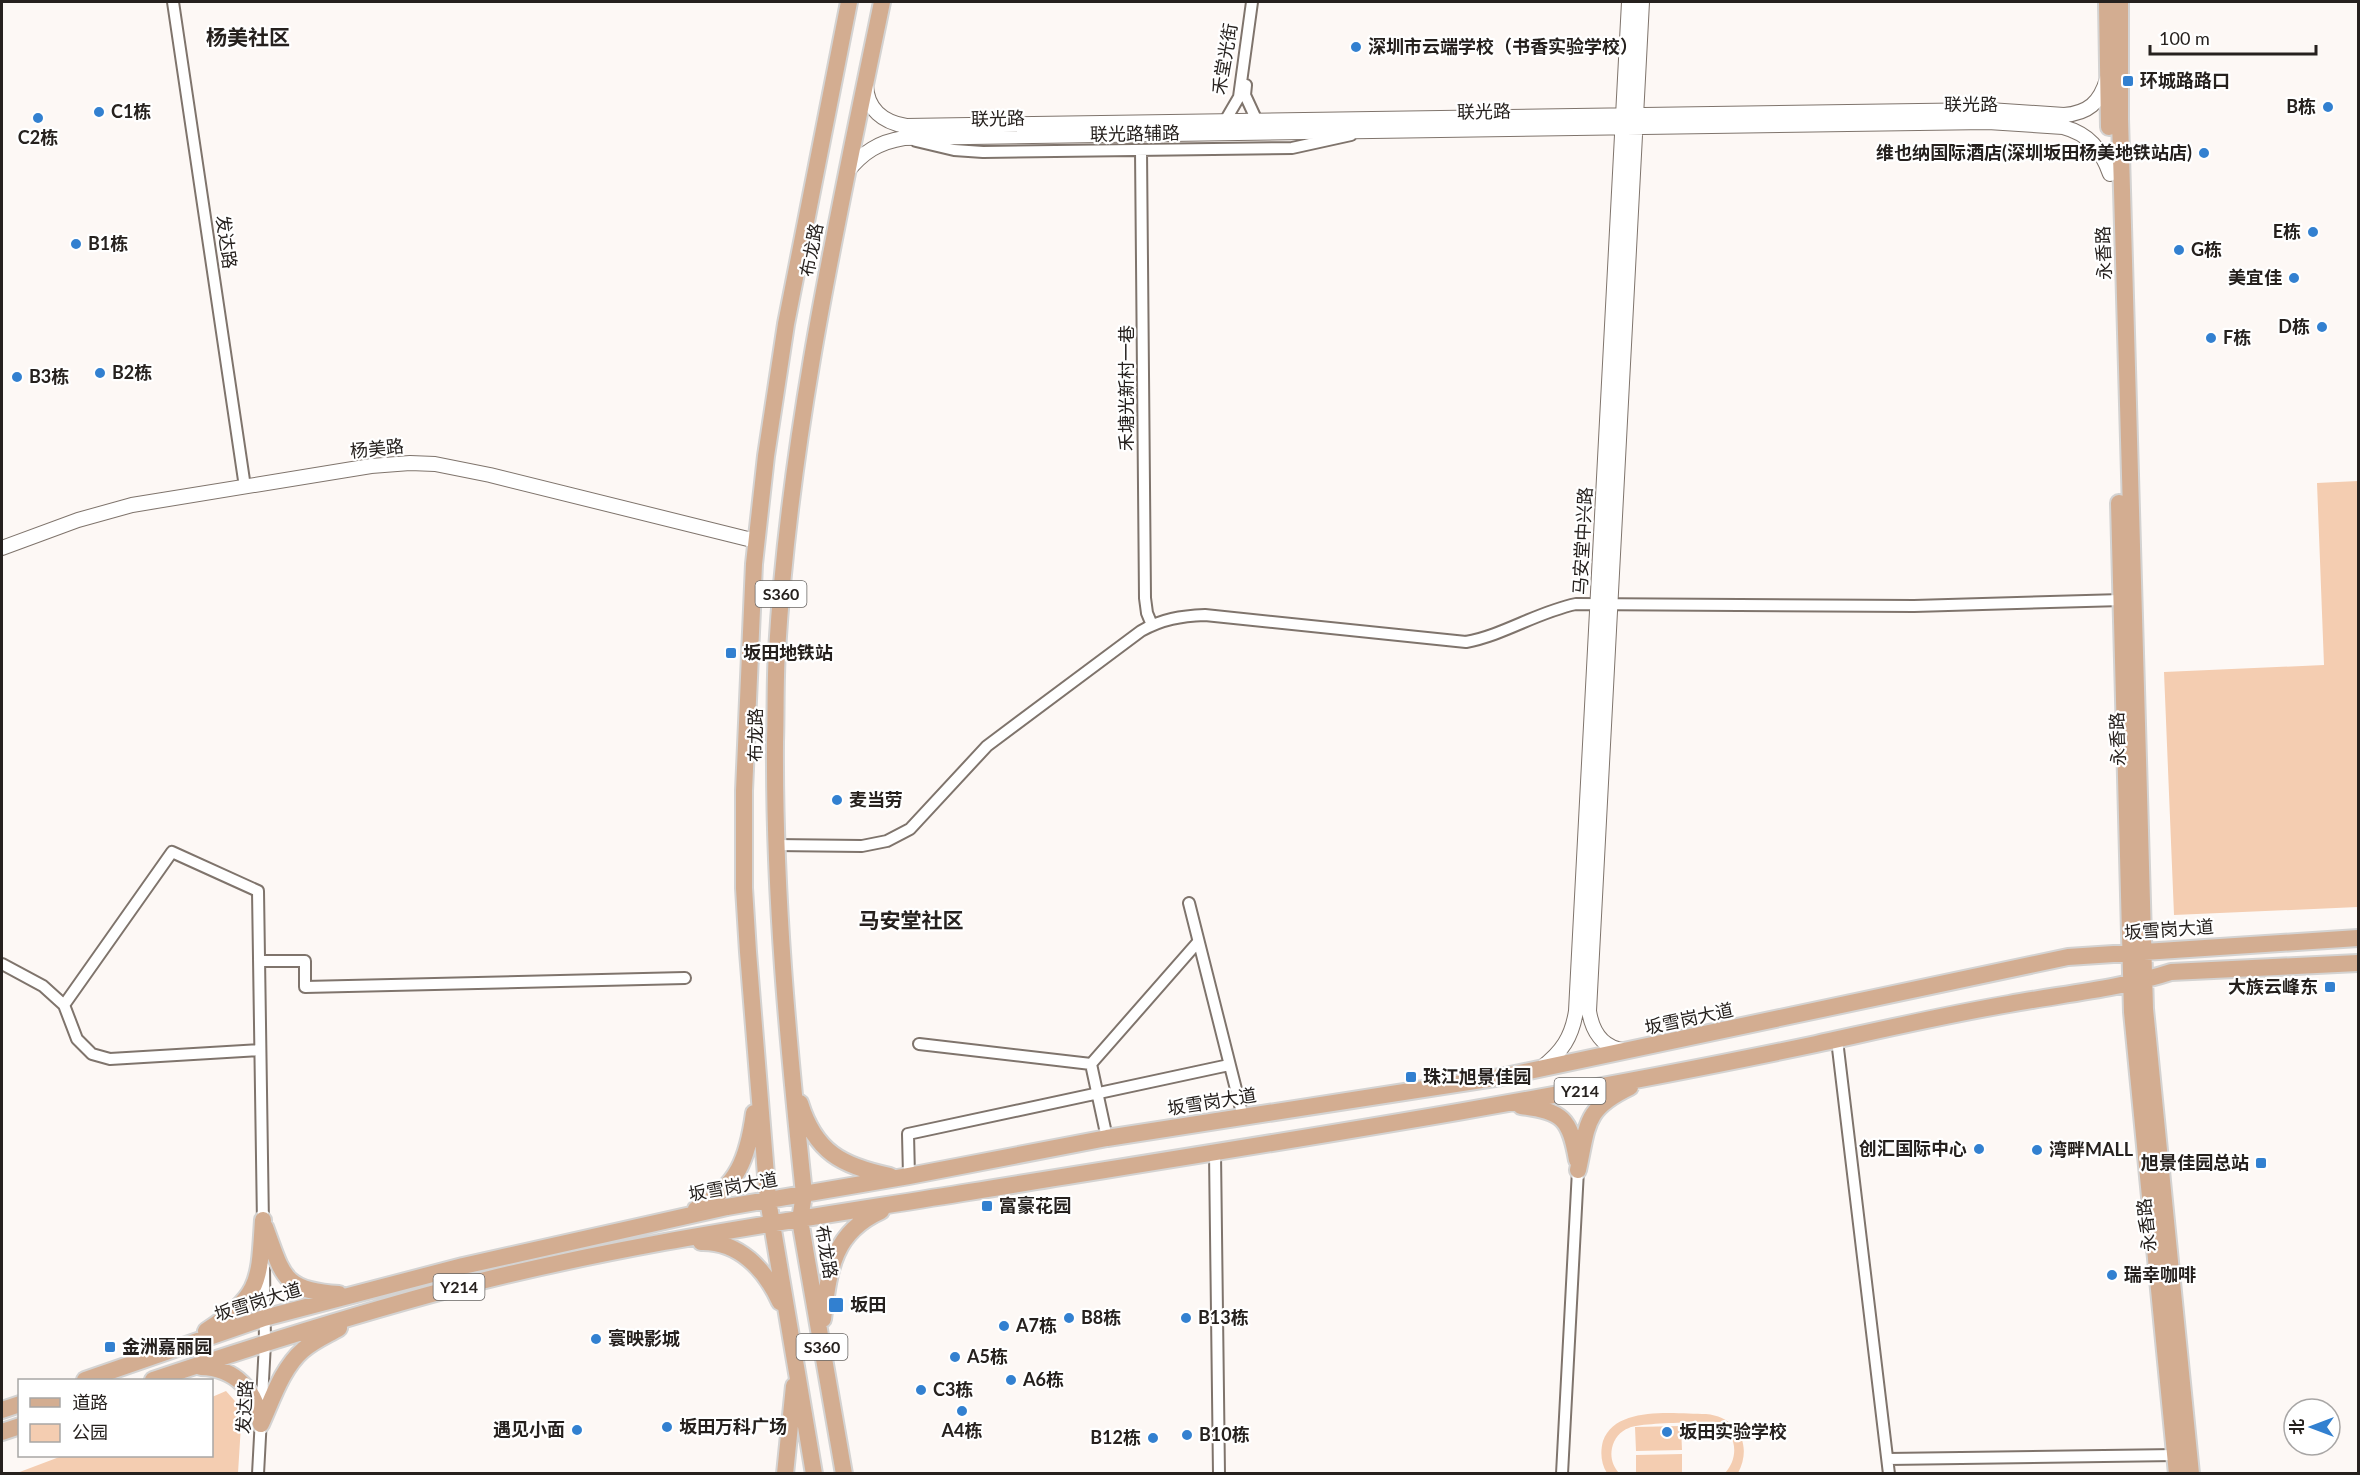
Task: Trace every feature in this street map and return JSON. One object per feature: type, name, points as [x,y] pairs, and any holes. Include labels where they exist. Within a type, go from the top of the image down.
[{"type":"main road","name":"布龙路","points":[[814,1473],[768,1200],[758,1083],[744,888],[748,676],[756,541],[786,324],[849,2]]},
{"type":"main road","name":"布龙路","points":[[844,1473],[800,1220],[804,1194],[783,991],[775,845],[776,654],[795,464],[811,360],[882,2]]},
{"type":"main road","name":"永香路","points":[[2107,2],[2122,600],[2138,981],[2146,1021],[2191,1473]]},
{"type":"main road","name":"永香路","points":[[2120,2],[2120,119],[2137,952]]},
{"type":"main road","name":"坂雪岗大道","points":[[88,1379],[264,1318],[463,1266],[682,1216],[1107,1138],[1540,1070],[2068,957],[2358,938]]},
{"type":"main road","name":"Y214","points":[[156,1379],[265,1342],[453,1288],[664,1243],[1505,1104],[1652,1077],[2004,1005],[2138,981],[2171,972],[2358,963]]},
{"type":"main road","name":"永香路","points":[[2138,981],[2132,1012],[2178,1473]]},
{"type":"main road","points":[[791,1076],[803,1114],[815,1136],[829,1154],[847,1164],[904,1177]]},
{"type":"main road","points":[[1578,1170],[1587,1128],[1593,1113],[1605,1100],[1652,1077]]},
{"type":"main road","points":[[682,1216],[706,1204],[726,1188],[737,1174],[745,1158],[751,1136],[758,1083]]},
{"type":"main road","points":[[1505,1104],[1546,1110],[1562,1120],[1573,1136],[1578,1170]]},
{"type":"main road","points":[[821,1337],[832,1265],[841,1242],[857,1225],[878,1212],[900,1203]]},
{"type":"main road","points":[[263,1220],[281,1269],[296,1286],[312,1293],[355,1295]]},
{"type":"main road","points":[[181,1347],[237,1310],[248,1298],[260,1267],[263,1220]]},
{"type":"main road","points":[[664,1243],[706,1242],[727,1245],[741,1253],[756,1264],[771,1282],[789,1320]]},
{"type":"main road","points":[[261,1424],[286,1370],[297,1356],[311,1344],[359,1316]]},
{"type":"main road","points":[[185,1370],[212,1367],[237,1377],[254,1398],[261,1424]]},
{"type":"main road","points":[[785,1473],[797,1367]]},
{"type":"main road","points":[[2,1410],[18,1405]]},
{"type":"main road","points":[[2,1432],[18,1427]]},
{"type":"street","name":"发达路","points":[[173,2],[245,487]]},
{"type":"street","name":"禾堂光街","points":[[1225,121],[1239,96],[1252,2]]},
{"type":"street","points":[[1257,121],[1245,95],[1258,2]]},
{"type":"street","name":"马安堂中兴路","points":[[1629,2],[1629,121],[1588,1011],[1591,1024],[1607,1045],[1618,1050],[1632,1051]]},
{"type":"street","name":"马安堂中兴路","points":[[1629,121],[1642,2]]},
{"type":"street","name":"联光路","points":[[847,172],[856,160],[868,151],[880,144],[904,138],[1366,132],[1989,110],[2064,116],[2088,110],[2104,90],[2108,75]]},
{"type":"street","name":"联光路","points":[[866,78],[870,102],[875,112],[885,120],[906,126],[1225,121],[1988,122],[2063,127],[2085,136],[2095,144],[2110,174]]},
{"type":"street","name":"联光路辅路","points":[[904,138],[954,150],[973,152],[1142,150],[1292,148],[1366,132]]},
{"type":"street","name":"禾塘光新村一巷","points":[[1142,150],[1145,598],[1147,613],[1152,625]]},
{"type":"street","name":"杨美路","points":[[2,548],[78,520],[132,505],[371,466],[410,463],[435,464],[490,475],[756,541]]},
{"type":"street","points":[[775,845],[862,846],[887,841],[910,829],[987,746],[1152,625],[1184,616],[1205,615],[1466,642],[1485,639],[1559,608],[1576,604],[1914,606],[2122,600]]},
{"type":"street","name":"马安堂中兴路","points":[[1540,1070],[1556,1057],[1567,1043],[1573,1029],[1576,1011],[1605,604]]},
{"type":"street","name":"发达路","points":[[64,1005],[172,852],[258,891],[265,1342],[258,1473]]},
{"type":"street","points":[[1189,903],[1243,1117]]},
{"type":"street","points":[[1090,1064],[1198,942]]},
{"type":"street","points":[[259,961],[304,961],[304,987],[685,978]]},
{"type":"street","points":[[2,964],[43,986],[64,1005],[77,1039],[92,1054],[110,1059],[260,1050]]},
{"type":"street","points":[[1837,1040],[1889,1473]]},
{"type":"street","points":[[919,1044],[1090,1064]]},
{"type":"street","points":[[1090,1064],[1107,1138]]},
{"type":"street","points":[[904,1177],[908,1134],[1229,1065]]},
{"type":"street","points":[[1215,1153],[1219,1473]]},
{"type":"street","points":[[1562,1473],[1578,1170]]},
{"type":"street","points":[[1888,1459],[2176,1455]]},
{"type":"green space","points":[[2358,481],[2358,907],[2174,915],[2164,672],[2324,665],[2317,483]]},
{"type":"green space","points":[[226,1391],[242,1409],[238,1473],[17,1473],[59,1457],[213,1457],[213,1397]]},
{"type":"green space","points":[[1648,1414],[1706,1414],[1727,1421],[1740,1434],[1744,1452],[1738,1473],[1725,1473],[1730,1467],[1734,1453],[1729,1433],[1716,1425],[1699,1423],[1645,1425],[1626,1429],[1618,1436],[1612,1448],[1612,1462],[1619,1473],[1607,1473],[1603,1466],[1603,1441],[1610,1430],[1620,1422]]},
{"type":"green space","points":[[1681,1426],[1682,1450],[1636,1451],[1635,1427]]},
{"type":"green space","points":[[1682,1454],[1682,1473],[1636,1473],[1636,1455]]},
{"type":"place","name":"深圳市云端学校（书香实验学校）","points":[[1356,47]]},
{"type":"place","name":"环城路路口","points":[[2128,81]]},
{"type":"place","name":"B栋","points":[[2328,107]]},
{"type":"place","name":"C1栋","points":[[99,112]]},
{"type":"place","name":"C2栋","points":[[38,118]]},
{"type":"place","name":"维也纳国际酒店(深圳坂田杨美地铁站店)","points":[[2204,153]]},
{"type":"place","name":"E栋","points":[[2313,232]]},
{"type":"place","name":"B1栋","points":[[76,244]]},
{"type":"place","name":"G栋","points":[[2179,250]]},
{"type":"place","name":"美宜佳","points":[[2294,278]]},
{"type":"place","name":"D栋","points":[[2322,327]]},
{"type":"place","name":"F栋","points":[[2211,338]]},
{"type":"place","name":"B2栋","points":[[100,373]]},
{"type":"place","name":"B3栋","points":[[17,377]]},
{"type":"place","name":"坂田地铁站","points":[[731,653]]},
{"type":"place","name":"麦当劳","points":[[837,800]]},
{"type":"place","name":"大族云峰东","points":[[2330,987]]},
{"type":"place","name":"珠江旭景佳园","points":[[1411,1077]]},
{"type":"place","name":"创汇国际中心","points":[[1979,1149]]},
{"type":"place","name":"湾畔MALL","points":[[2037,1150]]},
{"type":"place","name":"旭景佳园总站","points":[[2261,1163]]},
{"type":"place","name":"富豪花园","points":[[987,1206]]},
{"type":"place","name":"瑞幸咖啡","points":[[2112,1275]]},
{"type":"place","name":"坂田","points":[[836,1305]]},
{"type":"place","name":"B8栋","points":[[1069,1318]]},
{"type":"place","name":"B13栋","points":[[1186,1318]]},
{"type":"place","name":"A7栋","points":[[1004,1326]]},
{"type":"place","name":"寰映影城","points":[[596,1339]]},
{"type":"place","name":"金洲嘉丽园","points":[[110,1347]]},
{"type":"place","name":"A5栋","points":[[955,1357]]},
{"type":"place","name":"A6栋","points":[[1011,1380]]},
{"type":"place","name":"C3栋","points":[[921,1390]]},
{"type":"place","name":"A4栋","points":[[962,1411]]},
{"type":"place","name":"坂田万科广场","points":[[667,1427]]},
{"type":"place","name":"遇见小面","points":[[577,1430]]},
{"type":"place","name":"坂田实验学校","points":[[1667,1432]]},
{"type":"place","name":"B10栋","points":[[1187,1435]]},
{"type":"place","name":"B12栋","points":[[1153,1438]]},
{"type":"district","name":"杨美社区","points":[[248,38]]},
{"type":"district","name":"马安堂社区","points":[[911,921]]}]
